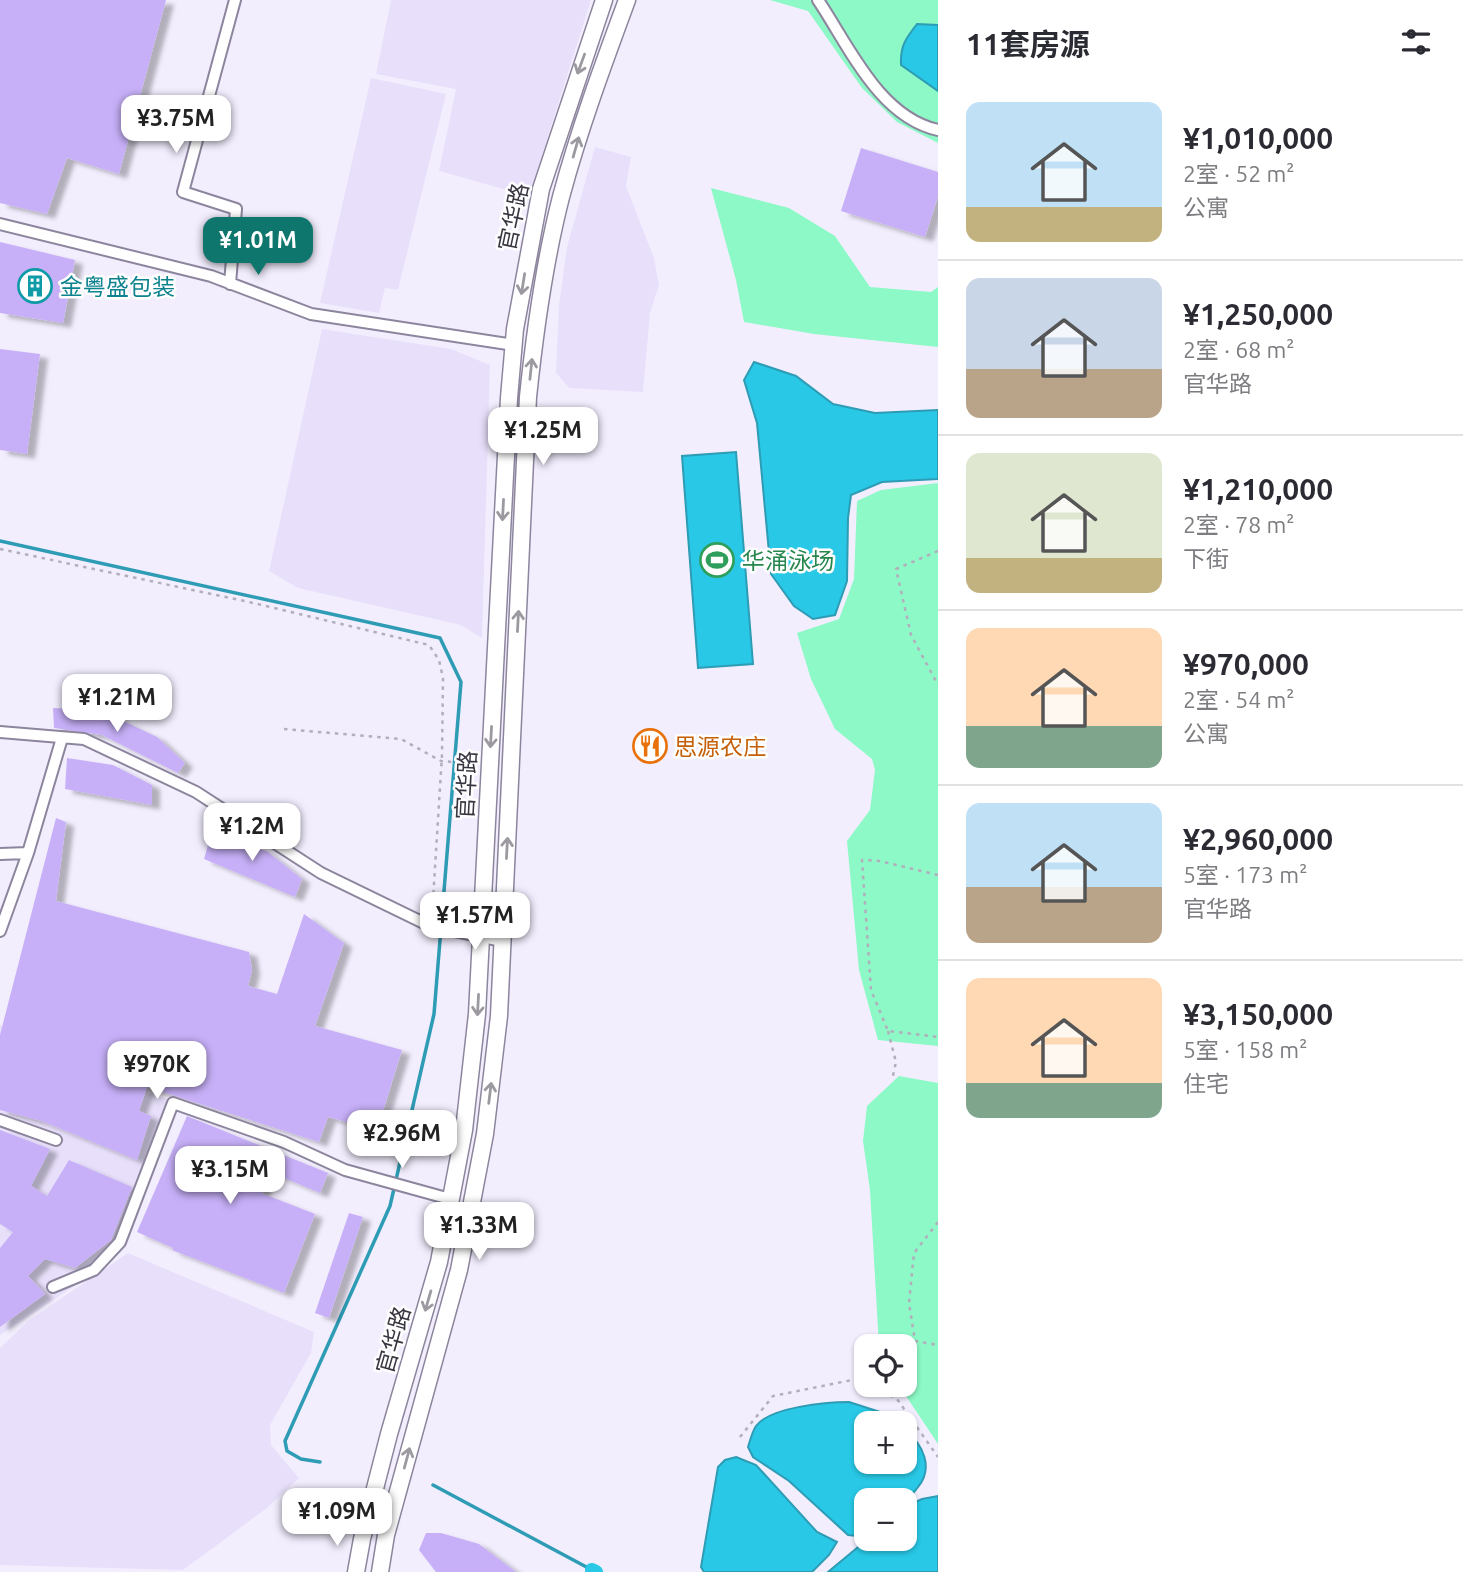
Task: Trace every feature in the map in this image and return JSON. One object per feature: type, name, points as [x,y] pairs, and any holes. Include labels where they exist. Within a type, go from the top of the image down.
[{"type":"main road","name":"官华路","points":[[356,1572],[362,1539],[432,1289],[464,1130],[477,1014],[514,345],[541,188],[604,0]]},
{"type":"main road","name":"官华路","points":[[380,1572],[459,1270],[485,1134],[499,1016],[528,397],[535,332],[561,198],[587,108],[626,0]]},
{"type":"main road","points":[[346,1572],[362,1539]]},
{"type":"main road","points":[[384,1549],[388,1572]]},
{"type":"street","points":[[230,284],[236,209],[183,192],[234,0]]},
{"type":"street","points":[[818,0],[893,108],[923,126],[938,130]]},
{"type":"street","points":[[0,224],[230,284],[311,314],[514,345]]},
{"type":"street","points":[[0,732],[84,739],[196,792],[321,873],[430,926],[502,941]]},
{"type":"street","points":[[0,931],[28,853],[62,738]]},
{"type":"street","points":[[0,855],[28,853]]},
{"type":"street","points":[[53,1287],[94,1270],[120,1242],[173,1103],[284,1142],[345,1170],[450,1199]]},
{"type":"street","points":[[0,1120],[56,1140]]},
{"type":"path","points":[[0,550],[249,602],[429,645],[439,660],[443,678],[441,761],[430,926]]},
{"type":"path","points":[[938,551],[896,569],[911,635],[938,685]]},
{"type":"path","points":[[284,729],[401,739],[441,761],[490,765]]},
{"type":"path","points":[[892,1080],[896,1062],[888,1031],[871,990],[862,860],[880,861],[938,875]]},
{"type":"path","points":[[888,1031],[938,1037]]},
{"type":"path","points":[[938,1223],[914,1253],[909,1303],[915,1341],[938,1345]]},
{"type":"path","points":[[740,1437],[773,1396],[854,1380]]},
{"type":"path","points":[[893,1397],[938,1457]]},
{"type":"shaded area","points":[[391,0],[591,0],[529,196],[439,171],[456,89],[376,74]]},
{"type":"shaded area","points":[[371,78],[446,94],[398,290],[385,288],[379,313],[320,303]]},
{"type":"shaded area","points":[[595,147],[631,157],[626,186],[654,258],[659,285],[650,313],[643,392],[569,388],[556,373],[559,305],[567,247]]},
{"type":"shaded area","points":[[322,329],[451,349],[490,365],[482,638],[461,625],[298,588],[269,571]]},
{"type":"shaded area","points":[[0,1025],[153,1066],[148,1093],[180,1103],[126,1247],[108,1264],[0,1335]]},
{"type":"shaded area","points":[[128,1253],[314,1332],[311,1353],[270,1425],[271,1445],[299,1478],[267,1508],[183,1570],[0,1565],[0,1348],[28,1321]]},
{"type":"green space","points":[[770,0],[938,0],[938,143],[897,122],[862,88],[808,11]]},
{"type":"green space","points":[[711,188],[789,208],[835,236],[870,287],[931,292],[938,287],[938,347],[814,334],[744,322],[736,280]]},
{"type":"green space","points":[[938,483],[938,1046],[878,1040],[859,970],[847,841],[870,810],[875,770],[872,759],[835,729],[811,679],[797,633],[839,619],[854,579],[857,501],[881,490]]},
{"type":"green space","points":[[899,1076],[938,1083],[938,1444],[907,1397],[917,1397],[917,1334],[878,1334],[870,1190],[863,1141],[867,1106]]},
{"type":"water","points":[[917,24],[938,25],[938,91],[901,65],[904,43]]},
{"type":"water","points":[[754,362],[796,376],[833,404],[875,413],[938,410],[938,479],[882,482],[851,495],[847,581],[835,615],[813,619],[794,606],[771,574],[757,423],[744,380]]},
{"type":"water","name":"华涌泳场","points":[[736,452],[753,664],[698,668],[682,456]]},
{"type":"water","points":[[849,1402],[877,1411],[854,1411],[854,1474],[917,1474],[917,1442],[924,1457],[925,1472],[917,1488],[854,1488],[854,1536],[848,1535],[789,1481],[753,1457],[748,1447],[756,1426],[763,1420],[786,1410]]},
{"type":"water","points":[[736,1457],[756,1465],[817,1532],[837,1542],[829,1555],[812,1572],[704,1572],[701,1567],[718,1467],[725,1460]]},
{"type":"water","points":[[938,1496],[938,1572],[828,1572],[854,1550],[917,1551],[917,1501]]},
{"type":"building","points":[[0,0],[166,0],[119,174],[67,158],[47,214],[0,203]]},
{"type":"building","points":[[861,148],[938,172],[938,196],[925,237],[841,211]]},
{"type":"building","name":"金粤盛包装","points":[[0,242],[75,260],[63,323],[0,313]]},
{"type":"building","points":[[0,349],[40,354],[27,454],[0,450]]},
{"type":"building","points":[[53,708],[100,710],[157,737],[185,763],[178,773],[102,735],[54,728]]},
{"type":"building","points":[[67,758],[113,765],[152,785],[152,805],[65,789]]},
{"type":"building","points":[[56,818],[66,822],[56,901],[249,952],[252,970],[248,986],[277,994],[304,914],[344,943],[315,1026],[402,1050],[377,1130],[328,1117],[319,1142],[147,1087],[139,1111],[151,1116],[137,1160],[42,1121],[0,1110],[0,1035]]},
{"type":"building","points":[[212,831],[268,852],[302,879],[295,897],[204,859]]},
{"type":"building","points":[[187,1116],[328,1173],[320,1193],[270,1172],[261,1193],[315,1214],[284,1293],[172,1250],[173,1248],[137,1232]]},
{"type":"building","points":[[0,1130],[50,1149],[31,1186],[47,1196],[69,1160],[132,1187],[111,1240],[75,1268],[45,1259],[28,1276],[45,1294],[0,1327],[0,1248],[13,1232],[0,1224]]},
{"type":"building","points":[[349,1213],[363,1217],[329,1318],[315,1313]]},
{"type":"building","points":[[426,1533],[441,1533],[479,1544],[516,1572],[436,1572],[419,1550]]},
{"type":"waterway","points":[[0,541],[440,638],[461,682],[434,1014],[390,1206],[285,1441],[287,1451],[301,1459],[320,1462]]},
{"type":"waterway","points":[[433,1485],[592,1570]]},
{"type":"waterway","points":[[592,1570],[596,1572]]},
{"type":"place","name":"金粤盛包装","points":[[35,286]]},
{"type":"place","name":"华涌泳场","points":[[717,560]]},
{"type":"place","name":"思源农庄","points":[[650,746]]}]
